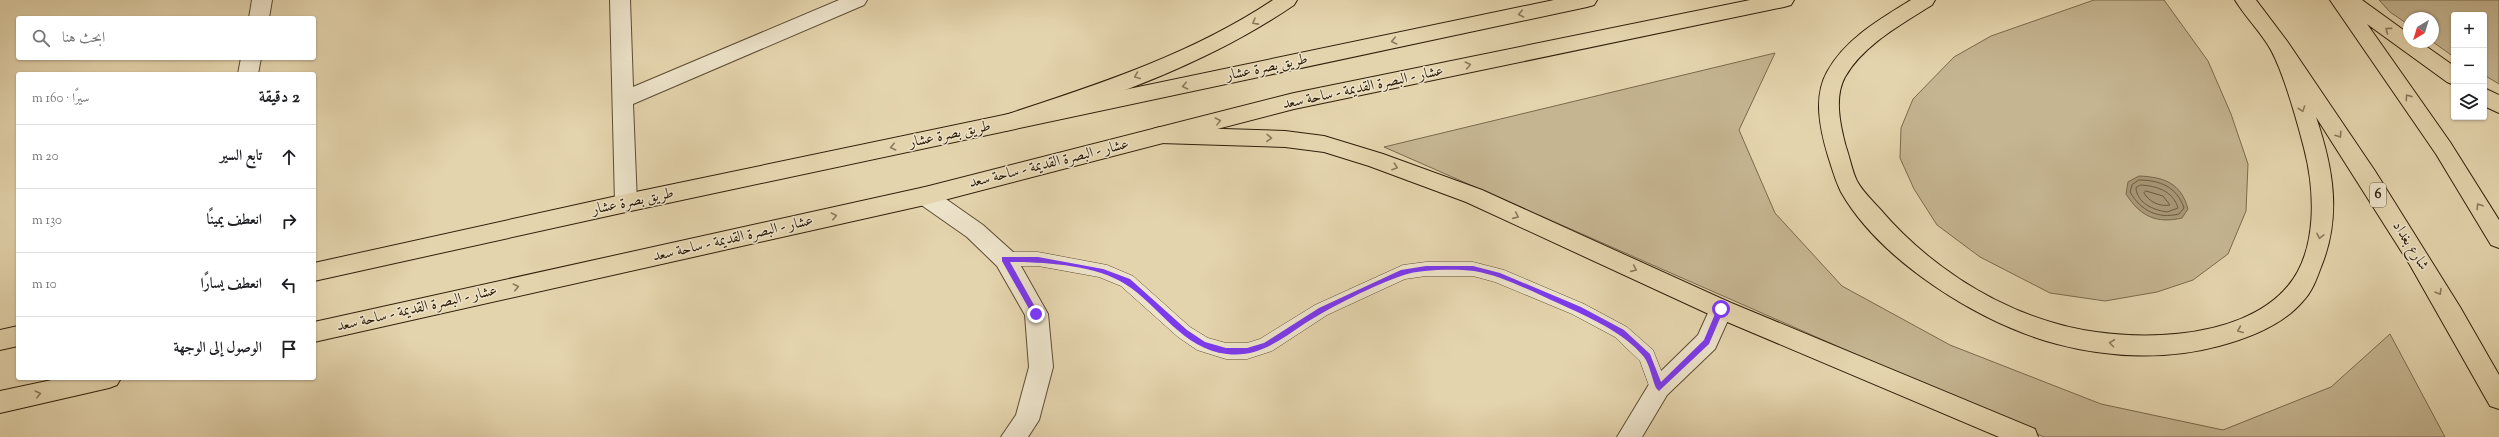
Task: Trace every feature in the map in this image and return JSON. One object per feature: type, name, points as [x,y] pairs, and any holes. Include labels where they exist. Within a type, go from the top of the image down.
[{"type":"main road","points":[[1006,124],[1126,81],[1202,48],[1257,22],[1287,0]]},
{"type":"main road","name":"طريق بصرة عشار","points":[[316,272],[626,203],[1006,124],[1587,0]]},
{"type":"main road","name":"عشار - البصرة القديمة - ساحة سعد","points":[[316,332],[925,196],[1302,100],[1784,0]]},
{"type":"main road","points":[[1925,0],[1848,55],[1830,88],[1831,134],[1849,186],[1881,228],[1921,265],[1969,297],[2028,325],[2078,338],[2139,346],[2186,343],[2223,338],[2261,322],[2295,295],[2316,255],[2322,225],[2323,200],[2313,141],[2280,46]]},
{"type":"main road","name":"شارع بغداد","points":[[2245,0],[2280,46],[2398,226],[2477,356],[2499,398]]},
{"type":"main road","points":[[2340,0],[2443,148],[2499,240]]},
{"type":"main road","points":[[2348,0],[2451,75]]},
{"type":"main road","points":[[2487,98],[2499,105]]},
{"type":"main road","points":[[1160,135],[1285,139],[1324,144],[1402,169],[1474,196],[1721,309],[2026,437]]},
{"type":"main road","points":[[0,340],[16,336]]},
{"type":"main road","points":[[0,402],[100,380]]},
{"type":"street","points":[[259,16],[262,0]]},
{"type":"street","points":[[620,0],[626,203]]},
{"type":"street","points":[[623,100],[857,0]]},
{"type":"street","points":[[248,72],[251,60]]},
{"type":"street","points":[[925,196],[975,231],[1005,259],[1036,314],[1041,367],[1027,420],[1013,437]]},
{"type":"street","points":[[1630,437],[1659,388],[1707,342],[1721,309]]},
{"type":"lane","points":[[1005,259],[1038,260],[1071,264],[1127,281],[1184,332],[1203,344],[1233,351],[1247,351],[1266,346],[1321,310],[1403,272],[1426,268],[1473,268],[1498,275],[1571,306],[1621,332],[1647,356],[1659,388]]},
{"type":"shaded area","points":[[2094,0],[2164,0],[2208,61],[2231,114],[2248,164],[2246,211],[2228,254],[2193,280],[2157,292],[2105,301],[2050,293],[1980,257],[1937,225],[1914,189],[1900,158],[1901,128],[1913,99],[1954,57],[1991,36]]},
{"type":"shaded area","points":[[2379,0],[2499,0],[2499,84],[2487,77],[2487,12],[2451,12],[2451,55],[2439,46],[2439,12],[2403,12],[2403,21],[2390,12]]},
{"type":"shaded area","points":[[1775,53],[1739,130],[1775,213],[1842,286],[1950,345],[2101,404],[2223,430],[2331,387],[2390,334],[2445,437],[2044,437],[1384,147]]},
{"type":"water","points":[[2139,176],[2164,180],[2176,187],[2185,200],[2188,209],[2182,218],[2173,220],[2157,219],[2143,213],[2137,208],[2126,194],[2128,182]]},
{"type":"route","points":[[1036,314],[1005,259],[1038,260],[1071,264],[1101,270],[1127,281],[1158,306],[1184,332],[1203,344],[1226,351],[1247,351],[1266,346],[1321,310],[1403,272],[1426,268],[1473,268],[1498,275],[1578,309],[1621,332],[1637,344],[1647,356],[1659,388],[1707,342],[1721,309]]}]
